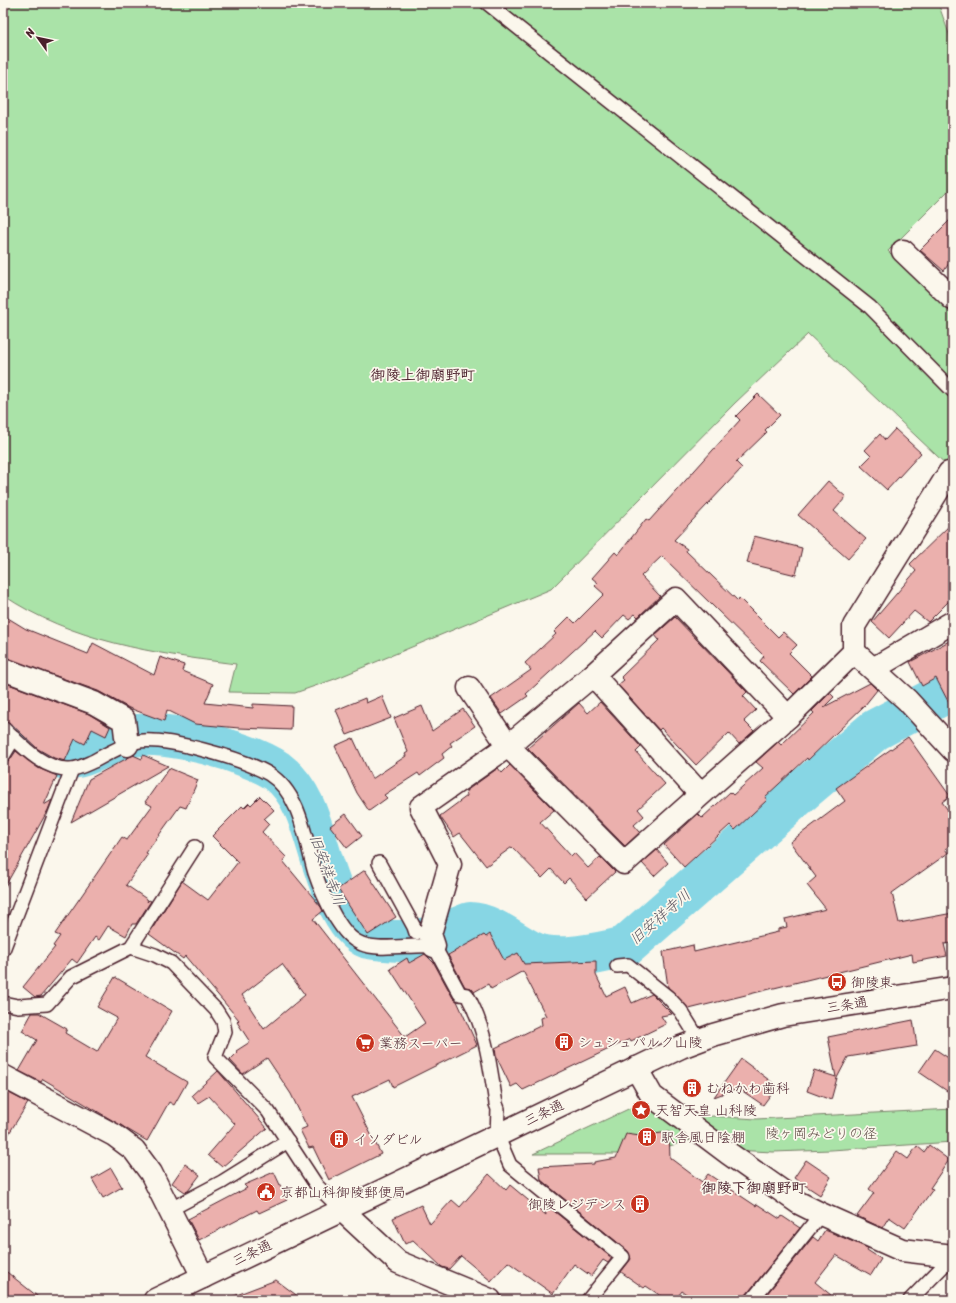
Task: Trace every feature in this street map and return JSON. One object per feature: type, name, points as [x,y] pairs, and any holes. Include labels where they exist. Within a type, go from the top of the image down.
[{"type":"street","points":[[903,251],[953,299]]},
{"type":"street","points":[[469,688],[508,746],[624,863],[788,717],[854,652],[854,626],[948,473]]},
{"type":"street","points":[[424,940],[450,864],[422,807],[508,746],[593,675],[676,598],[788,717]]},
{"type":"street","points":[[873,669],[953,622]]},
{"type":"street","points":[[854,652],[914,707],[953,750]]},
{"type":"street","points":[[3,669],[94,703],[124,720],[126,740]]},
{"type":"street","points":[[593,675],[700,794]]},
{"type":"street","name":"三条通","points":[[155,1300],[681,1047],[699,1040],[783,1015],[953,988]]},
{"type":"street","points":[[636,1068],[652,1096],[728,1153],[799,1203],[902,1250],[953,1256]]},
{"type":"street","points":[[3,1076],[114,1135],[134,1150],[151,1173],[203,1277]]},
{"type":"street","points":[[342,1210],[398,1262],[490,1300]]},
{"type":"lane","points":[[487,3],[870,308],[953,391]]},
{"type":"lane","points":[[3,728],[40,760],[54,766],[72,769],[126,740],[145,740],[184,746],[226,757],[269,774],[281,784],[297,810],[316,874],[329,907],[343,930],[355,940],[371,947],[424,940]]},
{"type":"lane","points":[[3,756],[14,738]]},
{"type":"lane","points":[[3,950],[72,769]]},
{"type":"lane","points":[[3,1004],[18,1006],[47,1004],[71,977],[131,947],[195,847]]},
{"type":"lane","points":[[379,863],[414,927],[460,994],[467,995],[474,1006],[485,1038],[496,1104],[498,1108],[497,1135],[510,1165],[623,1257],[588,1300]]},
{"type":"lane","points":[[131,947],[155,955],[171,963],[216,1010],[223,1021],[225,1032],[215,1057],[268,1111],[317,1186],[342,1210]]},
{"type":"lane","points":[[617,966],[628,965],[668,997],[680,1011],[699,1040]]},
{"type":"lane","points":[[169,1210],[222,1182],[288,1141]]},
{"type":"lane","points":[[752,1300],[821,1214]]},
{"type":"lane","points":[[910,1300],[953,1256]]},
{"type":"green space","points":[[3,3],[938,3],[953,45],[953,186],[888,251],[953,315],[953,471],[808,334],[735,403],[551,589],[335,679],[295,693],[229,692],[236,664],[145,650],[115,643],[56,624],[29,611],[3,595]]},
{"type":"green space","points":[[641,1103],[694,1139],[659,1149],[627,1154],[533,1154]]},
{"type":"green space","name":"陵ヶ岡みどりの径","points":[[953,1109],[953,1142],[831,1150],[773,1152],[732,1150],[682,1114],[756,1119]]},
{"type":"building","points":[[953,217],[953,257],[944,271],[920,250]]},
{"type":"building","points":[[758,394],[780,415],[765,430],[767,432],[736,462],[742,468],[674,540],[687,549],[686,551],[738,601],[739,598],[778,637],[783,632],[797,645],[789,653],[812,676],[794,694],[760,661],[764,656],[662,556],[641,576],[660,596],[638,617],[635,614],[629,619],[624,615],[602,638],[595,631],[526,694],[528,696],[502,714],[491,698],[531,670],[525,663],[556,634],[554,632],[569,617],[575,623],[604,594],[595,586],[598,583],[592,578],[615,552],[618,555],[646,519],[649,521],[740,420],[736,416]]},
{"type":"building","points":[[895,429],[921,453],[887,490],[861,466],[871,456],[865,450],[880,434],[885,440]]},
{"type":"building","points":[[828,481],[846,497],[834,511],[866,539],[848,559],[798,515]]},
{"type":"building","points":[[953,522],[953,597],[928,622],[914,611],[889,638],[872,622],[916,571],[910,564]]},
{"type":"building","points":[[754,536],[802,548],[796,575],[747,563]]},
{"type":"building","points":[[3,615],[26,629],[88,654],[93,643],[154,675],[160,657],[184,665],[182,671],[213,684],[205,703],[253,708],[253,704],[292,706],[291,730],[239,728],[195,724],[167,710],[164,721],[129,708],[98,691],[3,657]]},
{"type":"building","points":[[675,617],[747,692],[743,696],[756,710],[744,721],[754,731],[739,744],[729,733],[696,765],[661,728],[659,730],[618,685],[624,680],[621,677],[659,640],[655,635]]},
{"type":"building","points":[[953,639],[953,711],[936,678],[922,686],[910,662]]},
{"type":"building","points":[[3,682],[89,714],[110,727],[106,736],[92,729],[85,744],[75,739],[65,761],[54,758],[38,749],[9,722],[3,720]]},
{"type":"building","points":[[870,683],[877,690],[865,705],[808,760],[807,758],[765,797],[767,800],[735,830],[730,825],[684,867],[664,845],[698,814],[702,818],[730,792],[733,795],[763,768],[756,762],[778,742],[781,745],[814,713],[812,711],[830,693],[834,697],[824,707]]},
{"type":"building","points":[[382,696],[391,718],[347,735],[336,710],[365,698],[366,703]]},
{"type":"building","points":[[600,702],[641,747],[636,752],[665,784],[638,809],[644,816],[634,825],[640,832],[625,846],[528,748],[579,703],[588,713]]},
{"type":"building","points":[[422,706],[432,731],[463,709],[475,726],[450,743],[452,746],[442,754],[444,758],[420,776],[418,773],[384,795],[387,798],[369,811],[357,793],[335,746],[353,738],[372,779],[406,756],[405,754],[408,752],[394,718]]},
{"type":"building","points":[[908,737],[950,796],[942,802],[953,817],[953,843],[945,849],[948,853],[892,893],[899,923],[953,913],[953,943],[944,944],[947,956],[913,962],[912,954],[689,1009],[668,987],[663,952],[693,945],[694,952],[778,932],[778,929],[787,927],[785,919],[826,909],[807,885],[816,877],[790,842],[845,801],[836,788]]},
{"type":"building","points":[[16,751],[38,768],[57,776],[44,805],[52,800],[48,810],[3,890],[3,764],[10,760]]},
{"type":"building","points":[[133,755],[142,759],[143,755],[168,766],[71,822],[89,779]]},
{"type":"building","points":[[510,765],[554,810],[540,822],[571,856],[574,853],[588,868],[600,857],[615,872],[587,898],[569,878],[564,883],[551,869],[542,878],[512,847],[486,866],[460,833],[454,837],[441,818],[440,816],[467,796],[466,791],[498,768],[502,773]]},
{"type":"building","points":[[169,768],[198,780],[186,808],[180,806],[146,853],[148,854],[126,885],[148,900],[147,902],[149,900],[151,901],[136,924],[132,924],[126,936],[108,926],[99,940],[95,937],[77,963],[72,959],[41,996],[35,997],[23,987],[55,947],[53,946],[60,936],[55,934],[122,837],[127,840],[152,806],[145,802]]},
{"type":"building","points":[[260,796],[274,810],[264,819],[269,824],[262,832],[286,857],[283,861],[321,907],[323,911],[313,919],[405,1037],[425,1023],[390,969],[407,958],[409,963],[425,954],[434,963],[453,998],[457,1001],[477,1045],[393,1087],[390,1079],[352,1097],[381,1154],[329,1180],[313,1147],[309,1148],[300,1130],[307,1127],[291,1094],[267,1058],[243,1074],[230,1060],[237,1053],[236,1051],[250,1042],[237,1022],[239,1020],[185,956],[183,959],[149,934],[182,881],[208,900],[238,862],[212,836],[242,806],[244,808],[249,803],[251,805]],"holes":[[[282,964],[305,995],[264,1029],[242,995]]]},
{"type":"building","points":[[346,814],[362,836],[347,848],[330,826]]},
{"type":"building","points":[[657,850],[668,863],[654,876],[642,863]]},
{"type":"building","points":[[365,870],[396,917],[368,935],[338,889]]},
{"type":"building","points":[[490,934],[504,960],[518,953],[524,964],[596,961],[596,975],[606,996],[625,987],[632,1003],[652,994],[672,1014],[661,1016],[666,1024],[631,1041],[630,1039],[523,1090],[517,1084],[511,1087],[496,1056],[495,1048],[542,1025],[541,1018],[546,1016],[523,971],[491,989],[488,984],[474,992],[471,988],[465,987],[448,955],[484,935],[486,937]]},
{"type":"building","points":[[115,977],[172,1011],[145,1057],[187,1082],[174,1105],[169,1102],[147,1141],[43,1079],[41,1082],[19,1071],[37,1040],[22,1031],[32,1013],[39,1013],[67,1029],[65,1033],[97,1052],[117,1018],[97,1007]]},
{"type":"building","points":[[913,1020],[917,1046],[848,1057],[837,1078],[831,1100],[807,1091],[814,1070],[836,1077],[828,1037]]},
{"type":"building","points":[[935,1049],[953,1061],[953,1095],[919,1072]]},
{"type":"building","points":[[741,1059],[777,1086],[763,1105],[738,1088],[714,1097]]},
{"type":"building","points":[[218,1071],[267,1128],[222,1167],[208,1155],[235,1124],[209,1096],[198,1103],[192,1095]]},
{"type":"building","points":[[7,1092],[28,1103],[3,1143],[3,1098]]},
{"type":"building","points":[[669,1132],[670,1158],[702,1182],[708,1174],[756,1206],[757,1204],[780,1219],[782,1216],[800,1228],[746,1295],[744,1300],[695,1300],[682,1291],[675,1300],[667,1300],[646,1286],[644,1288],[621,1272],[631,1259],[628,1251],[541,1180],[539,1167],[594,1164],[594,1162],[616,1158],[626,1134],[640,1136]]},
{"type":"building","points":[[929,1145],[949,1160],[930,1188],[933,1189],[905,1228],[889,1217],[882,1228],[857,1216],[874,1193],[869,1189],[897,1151],[908,1159],[917,1146],[924,1152]]},
{"type":"building","points":[[806,1160],[831,1177],[820,1195],[794,1178]]},
{"type":"building","points":[[185,1164],[200,1175],[188,1191],[185,1192],[172,1183]]},
{"type":"building","points":[[111,1168],[122,1187],[103,1198],[92,1179]]},
{"type":"building","points":[[274,1172],[287,1200],[259,1213],[257,1210],[199,1240],[188,1219],[247,1188],[244,1185]]},
{"type":"building","points":[[489,1174],[506,1190],[510,1185],[546,1215],[544,1203],[612,1258],[608,1263],[603,1260],[591,1276],[574,1264],[553,1294],[508,1262],[491,1281],[461,1256],[449,1269],[442,1267],[413,1240],[405,1244],[393,1218],[421,1205],[430,1224],[452,1200],[460,1207]]},
{"type":"building","points":[[825,1230],[868,1248],[867,1250],[881,1259],[871,1275],[836,1255],[815,1282],[837,1300],[762,1300],[813,1237],[818,1241]]},
{"type":"building","points":[[3,1269],[42,1300],[3,1300]]},
{"type":"building","points":[[276,1280],[303,1300],[226,1299]]},
{"type":"waterway","name":"旧安祥寺川","points":[[3,718],[40,747],[56,756],[63,758],[79,756],[132,736],[165,736],[185,739],[228,750],[264,764],[277,771],[292,787],[304,806],[312,826],[330,884],[343,911],[350,923],[368,938],[395,941],[417,940],[448,932],[470,923],[487,927],[534,953],[543,956],[566,957],[604,952],[625,947],[806,788],[875,730],[953,689]]},
{"type":"place","name":"御陵東","points":[[837,982]]},
{"type":"place","name":"シュシュパルク山陵","points":[[564,1042]]},
{"type":"place","name":"業務スーパー","points":[[365,1043]]},
{"type":"place","name":"むねかわ歯科","points":[[692,1088]]},
{"type":"place","name":"天智天皇 山科陵","points":[[641,1110]]},
{"type":"place","name":"駅舎風日陰棚","points":[[647,1137]]},
{"type":"place","name":"イソダビル","points":[[339,1139]]},
{"type":"place","name":"京都山科御陵郵便局","points":[[266,1192]]},
{"type":"place","name":"御陵レジデンス","points":[[640,1204]]},
{"type":"district","name":"御陵上御廟野町","points":[[423,375]]},
{"type":"district","name":"御陵下御廟野町","points":[[754,1188]]}]
